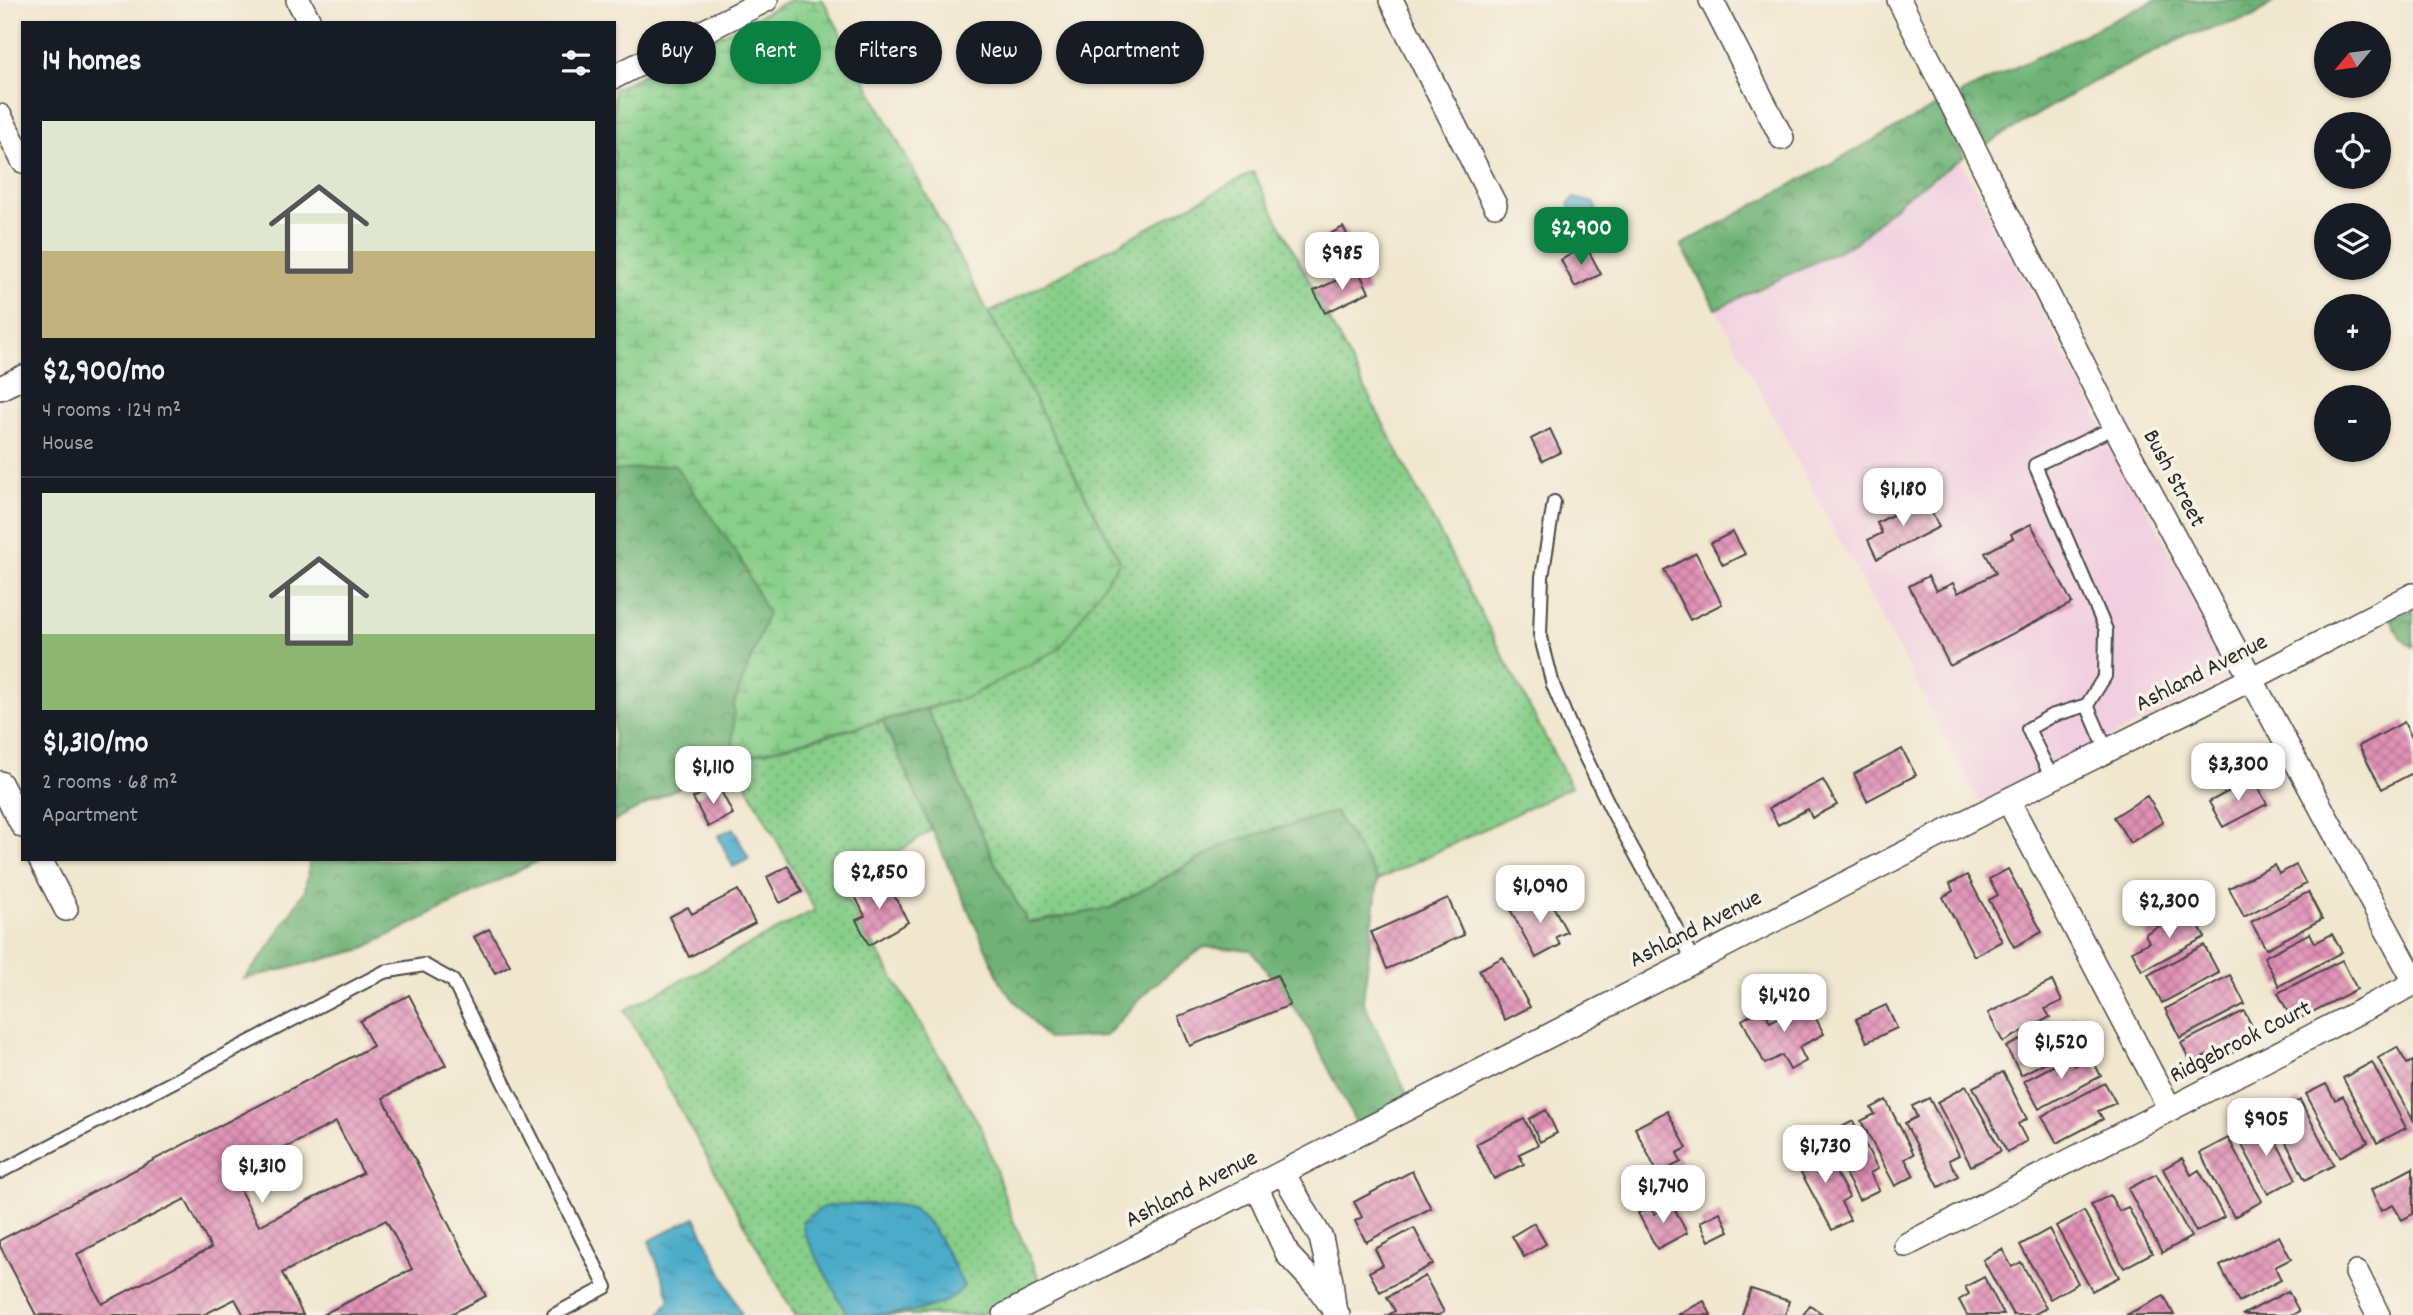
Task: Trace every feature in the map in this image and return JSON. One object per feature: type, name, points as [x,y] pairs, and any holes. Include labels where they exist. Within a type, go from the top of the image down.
[{"type":"street","points":[[298,0],[309,21]]},
{"type":"street","points":[[616,76],[766,0]]},
{"type":"street","points":[[1391,0],[1495,205]]},
{"type":"street","points":[[1711,0],[1782,138]]},
{"type":"street","name":"Bush Street","points":[[1899,0],[2115,427],[2413,978]]},
{"type":"street","points":[[0,116],[21,157]]},
{"type":"street","points":[[0,388],[21,378]]},
{"type":"street","name":"Ashland Avenue","points":[[1005,1315],[2008,800],[2413,596]]},
{"type":"street","points":[[0,783],[21,823]]},
{"type":"street","points":[[2008,800],[2170,1109]]},
{"type":"street","points":[[41,861],[66,909]]},
{"type":"street","name":"Ridgebrook Court","points":[[1906,1245],[2413,984]]},
{"type":"street","points":[[1283,1173],[1321,1238],[1336,1312]]},
{"type":"street","points":[[1256,1186],[1288,1255],[1318,1287],[1336,1312]]},
{"type":"street","points":[[2357,1273],[2378,1315]]},
{"type":"lane","points":[[2052,778],[2028,729],[2051,716],[2087,705],[2105,676],[2106,630],[2035,465],[2115,427]]},
{"type":"lane","points":[[1554,502],[1542,577],[1540,634],[1553,685],[1613,813],[1694,961]]},
{"type":"lane","points":[[2087,705],[2107,751]]},
{"type":"lane","points":[[0,1172],[384,971],[424,965],[453,981],[606,1287],[554,1315]]},
{"type":"shaded area","points":[[1960,159],[2236,675],[1980,802],[1716,309],[1855,243],[1904,198]]},
{"type":"green space","points":[[790,0],[823,0],[835,23],[835,84],[867,84],[1120,561],[1059,649],[968,697],[733,760],[734,704],[768,614],[739,556],[674,464],[616,471],[616,88],[637,77],[637,84],[716,84],[716,37],[730,30],[730,84],[821,84],[821,21],[748,21]]},
{"type":"green space","points":[[2155,0],[2276,0],[2253,17],[2189,35],[2095,81],[1985,145],[1960,94]]},
{"type":"green space","points":[[1938,105],[1964,157],[1904,198],[1855,243],[1716,309],[1681,245]]},
{"type":"green space","points":[[1253,172],[1571,787],[1378,880],[1335,812],[1228,843],[1110,908],[1028,923],[996,865],[927,709],[968,697],[1120,561],[989,313]]},
{"type":"green space","points":[[674,464],[739,556],[768,614],[734,704],[733,760],[616,820],[616,471]]},
{"type":"green space","points":[[2413,608],[2413,647],[2400,637],[2391,619]]},
{"type":"green space","points":[[927,709],[996,865],[1028,923],[1110,908],[1228,843],[1335,812],[1378,880],[1363,1001],[1408,1096],[1356,1123],[1306,1024],[1251,950],[1204,947],[1151,987],[1106,1036],[1047,1039],[1003,987],[883,721]]},
{"type":"green space","points":[[883,721],[932,830],[841,889],[982,1129],[1012,1218],[1042,1284],[979,1315],[795,1315],[625,1010],[815,910],[733,760]]},
{"type":"green space","points":[[310,861],[538,861],[360,950],[244,979],[267,950],[305,890]]},
{"type":"water","points":[[1574,198],[1595,203],[1597,210],[1583,214],[1571,211],[1568,204]]},
{"type":"water","points":[[733,828],[749,859],[733,867],[718,836]]},
{"type":"water","points":[[842,1204],[892,1205],[908,1207],[917,1212],[941,1242],[964,1286],[955,1296],[928,1308],[878,1315],[847,1315],[804,1233],[803,1221],[823,1207]]},
{"type":"water","points":[[695,1217],[742,1315],[659,1315],[670,1299],[649,1241]]},
{"type":"building","points":[[1343,227],[1354,247],[1331,259],[1320,239]]},
{"type":"building","points":[[1586,246],[1601,274],[1575,287],[1561,260]]},
{"type":"building","points":[[1358,270],[1369,292],[1325,313],[1314,291]]},
{"type":"building","points":[[1550,429],[1561,452],[1542,461],[1531,439]]},
{"type":"building","points":[[1924,498],[1939,527],[1877,559],[1868,540],[1882,533],[1877,523]]},
{"type":"building","points":[[2031,524],[2072,603],[1950,666],[1909,586],[1928,576],[1936,591],[1953,583],[1958,593],[1996,573],[1985,553],[2013,538],[2011,534]]},
{"type":"building","points":[[1733,532],[1745,554],[1723,565],[1711,543]]},
{"type":"building","points":[[1696,553],[1722,604],[1690,620],[1664,570]]},
{"type":"building","points":[[2404,722],[2413,740],[2413,773],[2382,789],[2359,746]]},
{"type":"building","points":[[1902,749],[1916,775],[1867,801],[1854,774]]},
{"type":"building","points":[[2253,778],[2267,804],[2223,827],[2209,802]]},
{"type":"building","points":[[1823,780],[1837,805],[1812,818],[1808,809],[1778,825],[1769,808]]},
{"type":"building","points":[[718,785],[733,814],[708,827],[693,798]]},
{"type":"building","points":[[2147,796],[2163,822],[2130,843],[2114,817]]},
{"type":"building","points":[[2274,865],[2279,874],[2296,865],[2306,884],[2244,917],[2229,888]]},
{"type":"building","points":[[788,866],[802,892],[780,903],[767,877]]},
{"type":"building","points":[[2008,869],[2042,932],[2014,947],[1989,900],[1998,895],[1989,879]]},
{"type":"building","points":[[1967,875],[2002,941],[1974,956],[1943,897],[1953,891],[1950,884]]},
{"type":"building","points":[[885,878],[908,922],[869,945],[856,920],[865,916],[854,894]]},
{"type":"building","points":[[738,890],[755,923],[689,957],[669,917],[688,907],[692,914]]},
{"type":"building","points":[[2308,892],[2322,919],[2266,949],[2251,922]]},
{"type":"building","points":[[1546,893],[1567,932],[1556,937],[1560,945],[1536,958],[1511,911]]},
{"type":"building","points":[[1448,898],[1464,935],[1387,969],[1371,932]]},
{"type":"building","points":[[2190,909],[2205,937],[2142,971],[2132,951],[2149,942],[2145,934]]},
{"type":"building","points":[[489,929],[510,965],[495,973],[474,937]]},
{"type":"building","points":[[2310,933],[2315,943],[2332,934],[2342,952],[2279,986],[2264,957]]},
{"type":"building","points":[[2204,945],[2219,973],[2162,1003],[2148,975]]},
{"type":"building","points":[[1503,957],[1530,1007],[1505,1020],[1479,970]]},
{"type":"building","points":[[2342,960],[2357,989],[2293,1022],[2278,993]]},
{"type":"building","points":[[1277,975],[1290,1005],[1190,1046],[1178,1017]]},
{"type":"building","points":[[2230,975],[2245,1004],[2180,1038],[2165,1009]]},
{"type":"building","points":[[2052,981],[2062,1001],[2045,1009],[2050,1017],[2003,1042],[1988,1013]]},
{"type":"building","points":[[409,995],[446,1065],[383,1098],[486,1296],[449,1315],[322,1315],[412,1269],[386,1220],[282,1273],[303,1315],[244,1315],[235,1299],[203,1315],[36,1315],[0,1246],[0,1240],[373,1046],[360,1021]],"holes":[[[336,1122],[363,1173],[259,1226],[232,1175]],[[185,1199],[211,1248],[102,1304],[77,1254]]]},
{"type":"building","points":[[1808,1003],[1824,1034],[1799,1047],[1806,1061],[1790,1070],[1782,1055],[1765,1064],[1742,1020],[1763,1008],[1770,1022]]},
{"type":"building","points":[[1886,1005],[1897,1028],[1867,1042],[1856,1019]]},
{"type":"building","points":[[2244,1011],[2259,1039],[2212,1063],[2208,1055],[2191,1063],[2181,1043]]},
{"type":"building","points":[[2074,1023],[2084,1042],[2021,1075],[2006,1047],[2052,1024],[2057,1032]]},
{"type":"building","points":[[2397,1047],[2407,1064],[2413,1061],[2413,1120],[2378,1058]]},
{"type":"building","points":[[2070,1057],[2075,1066],[2091,1057],[2101,1076],[2039,1109],[2024,1081]]},
{"type":"building","points":[[2372,1062],[2406,1128],[2377,1143],[2343,1078]]},
{"type":"building","points":[[2003,1072],[2027,1119],[2018,1124],[2027,1141],[2007,1152],[1973,1087]]},
{"type":"building","points":[[2105,1083],[2116,1103],[2098,1111],[2103,1119],[2057,1143],[2042,1116]]},
{"type":"building","points":[[2326,1084],[2335,1100],[2343,1096],[2368,1142],[2340,1157],[2306,1094]]},
{"type":"building","points":[[1966,1086],[2001,1151],[1971,1166],[1937,1102]]},
{"type":"building","points":[[1929,1098],[1959,1155],[1949,1160],[1958,1176],[1939,1187],[1905,1123],[1917,1117],[1912,1106]]},
{"type":"building","points":[[1886,1100],[1914,1154],[1905,1159],[1914,1176],[1895,1186],[1861,1121],[1875,1114],[1871,1108]]},
{"type":"building","points":[[2300,1100],[2334,1165],[2305,1180],[2272,1115]]},
{"type":"building","points":[[1546,1110],[1557,1133],[1540,1142],[1529,1119]]},
{"type":"building","points":[[1667,1111],[1687,1148],[1677,1153],[1681,1162],[1658,1174],[1635,1128]]},
{"type":"building","points":[[1524,1119],[1538,1145],[1519,1154],[1524,1164],[1494,1179],[1476,1144]]},
{"type":"building","points":[[1853,1121],[1878,1169],[1870,1173],[1879,1190],[1859,1200],[1825,1136]]},
{"type":"building","points":[[2254,1122],[2262,1139],[2272,1134],[2296,1179],[2268,1194],[2235,1132]]},
{"type":"building","points":[[2228,1138],[2262,1201],[2234,1217],[2200,1153]]},
{"type":"building","points":[[1819,1141],[1849,1197],[1841,1202],[1850,1220],[1832,1230],[1797,1165],[1810,1159],[1805,1149]]},
{"type":"building","points":[[2182,1158],[2191,1175],[2199,1170],[2224,1217],[2196,1232],[2163,1169]]},
{"type":"building","points":[[2413,1168],[2413,1214],[2402,1220],[2393,1205],[2381,1211],[2371,1190]]},
{"type":"building","points":[[1412,1171],[1431,1208],[1366,1242],[1355,1221],[1362,1217],[1354,1202]]},
{"type":"building","points":[[2156,1174],[2191,1237],[2162,1253],[2128,1189]]},
{"type":"building","points":[[2110,1195],[2119,1211],[2128,1207],[2152,1253],[2124,1268],[2091,1205]]},
{"type":"building","points":[[1672,1204],[1687,1233],[1657,1249],[1638,1213],[1650,1207],[1654,1214]]},
{"type":"building","points":[[2084,1211],[2119,1277],[2092,1291],[2056,1226]]},
{"type":"building","points":[[1720,1212],[1729,1231],[1709,1241],[1700,1222]]},
{"type":"building","points":[[1534,1223],[1546,1244],[1524,1257],[1512,1236]]},
{"type":"building","points":[[1414,1228],[1433,1264],[1380,1292],[1369,1272],[1383,1265],[1375,1249]]},
{"type":"building","points":[[2049,1229],[2078,1283],[2050,1299],[2020,1245]]},
{"type":"building","points":[[2279,1236],[2291,1259],[2275,1267],[2281,1280],[2239,1302],[2220,1266]]},
{"type":"building","points":[[2002,1249],[2012,1267],[2021,1262],[2046,1308],[2033,1315],[2013,1315],[1983,1260]]},
{"type":"building","points":[[1425,1276],[1444,1312],[1439,1315],[1388,1315],[1395,1311],[1387,1297]]},
{"type":"building","points":[[1984,1277],[2004,1315],[1967,1315],[1959,1300],[1969,1294],[1965,1287]]},
{"type":"building","points":[[1751,1289],[1789,1301],[1785,1315],[1742,1315]]},
{"type":"building","points":[[2288,1291],[2299,1311],[2292,1315],[2242,1315]]},
{"type":"building","points":[[2164,1296],[2174,1315],[2126,1315]]},
{"type":"building","points":[[1704,1301],[1711,1315],[1677,1315]]},
{"type":"building","points":[[1810,1305],[1824,1315],[1803,1315]]}]
